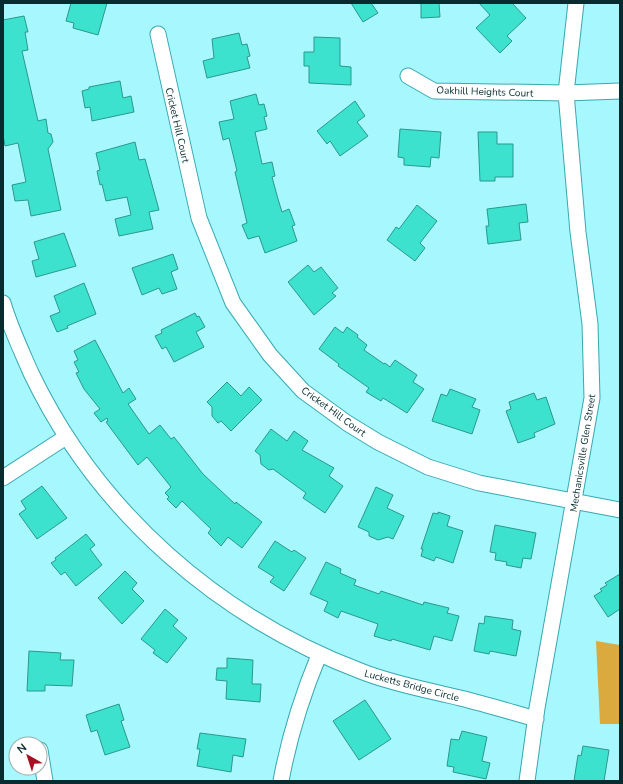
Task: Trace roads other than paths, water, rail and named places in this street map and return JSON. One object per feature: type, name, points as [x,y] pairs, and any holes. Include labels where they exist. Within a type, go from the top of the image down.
[{"type":"street","name":"Mechanicsville Glen Street","points":[[527,781],[536,719],[592,398],[590,324],[578,232],[566,93],[576,3]]},
{"type":"street","name":"Cricket Hill Court","points":[[158,34],[199,218],[233,303],[270,354],[303,391],[347,423],[378,442],[428,467],[479,483],[620,510]]},
{"type":"street","name":"Oakhill Heights Court","points":[[408,76],[434,91],[566,93],[620,91]]},
{"type":"street","name":"Lucketts Bridge Circle","points":[[3,303],[26,362],[41,394],[66,437],[122,510],[188,573],[229,604],[272,631],[319,655],[364,673],[413,688],[459,698],[536,719]]},
{"type":"street","points":[[3,478],[66,437]]},
{"type":"street","points":[[281,781],[293,728],[304,693],[319,655]]}]
